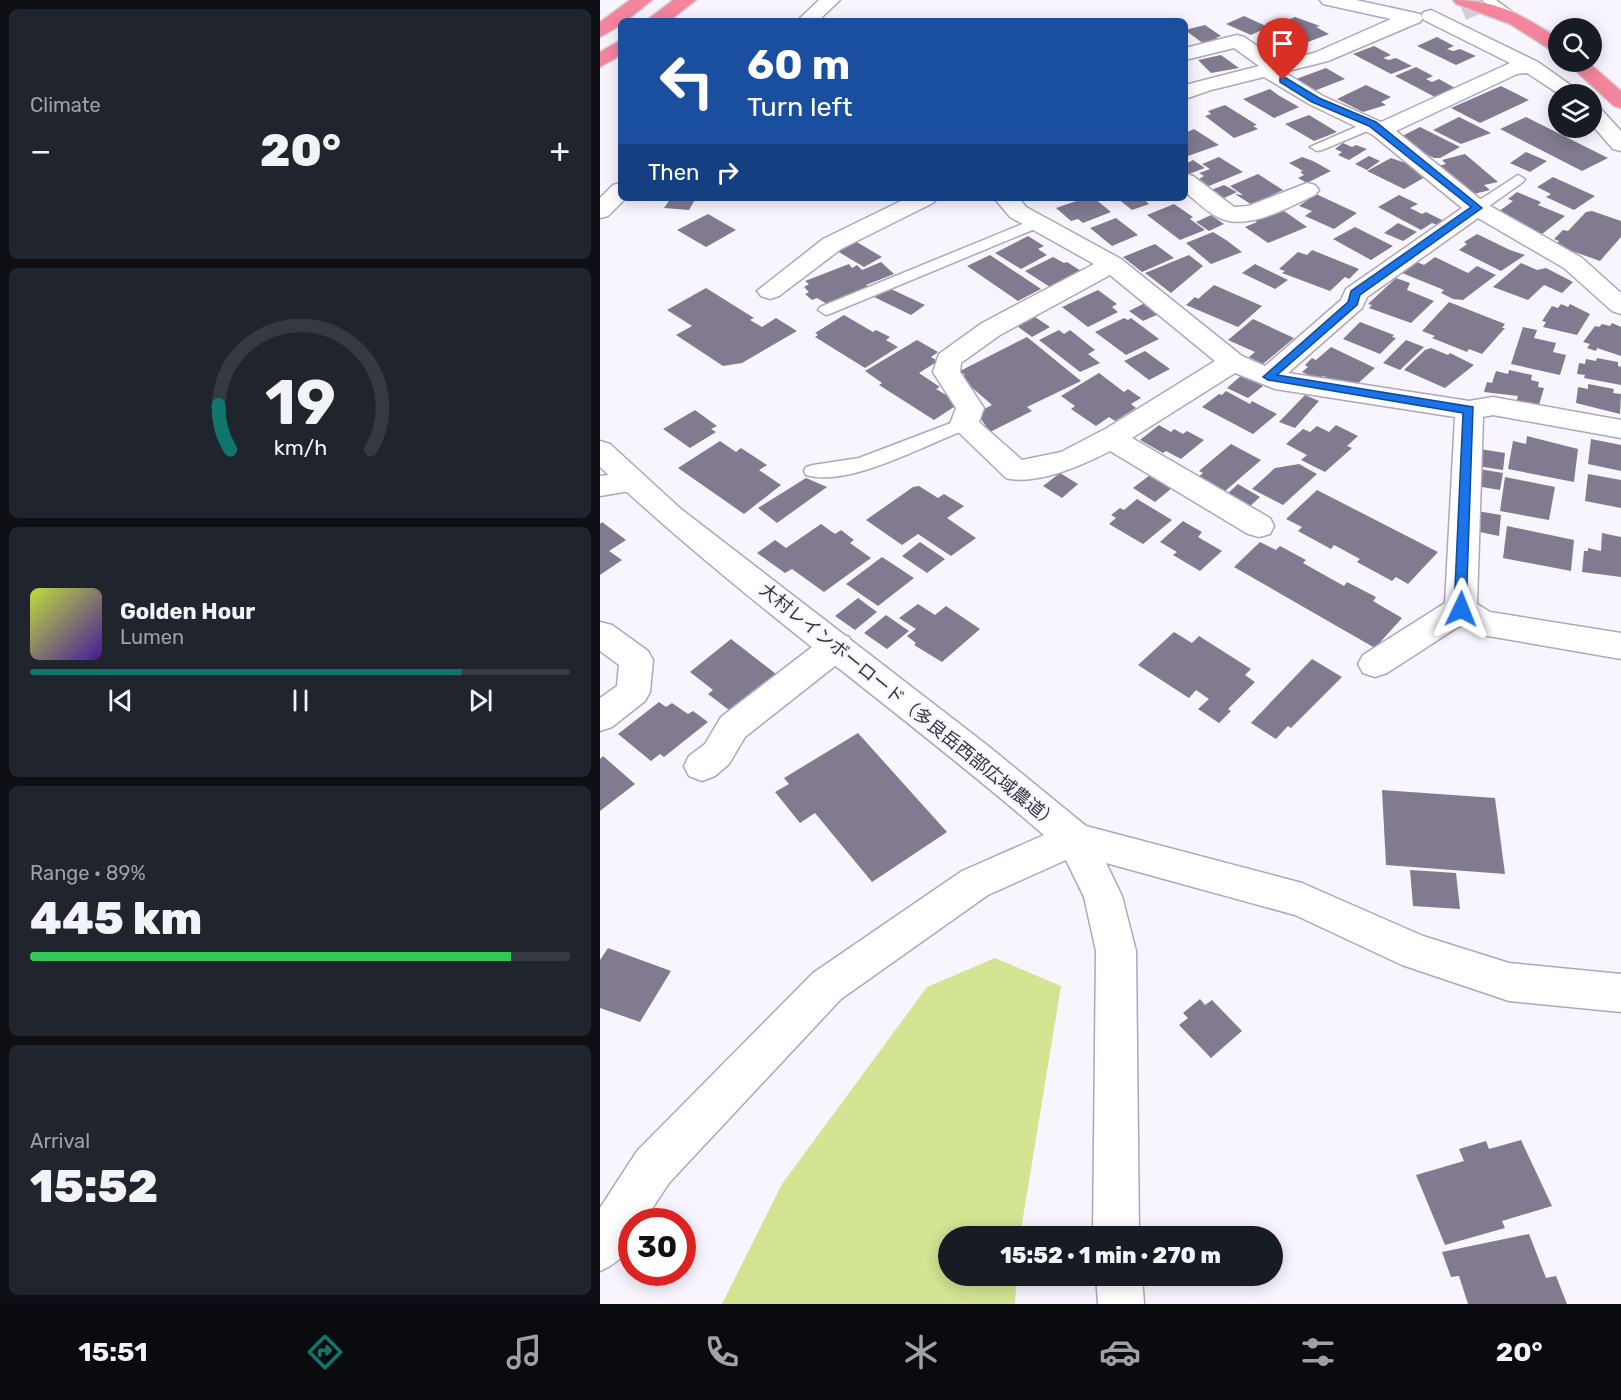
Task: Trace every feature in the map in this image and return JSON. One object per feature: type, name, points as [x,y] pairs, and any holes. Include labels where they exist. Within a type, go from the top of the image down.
[{"type":"highway","points":[[600,31],[642,0]]},
{"type":"highway","points":[[660,18],[686,0]]},
{"type":"highway","points":[[1463,5],[1517,20],[1548,40]]},
{"type":"highway","points":[[600,61],[618,48]]},
{"type":"highway","points":[[1587,72],[1621,102]]},
{"type":"street","points":[[810,18],[830,0]]},
{"type":"street","points":[[1330,0],[1409,18],[1431,16],[1463,5]]},
{"type":"street","points":[[1431,16],[1531,66],[1557,84]]},
{"type":"street","points":[[1188,92],[1204,85],[1322,57],[1409,18]]},
{"type":"street","points":[[1188,53],[1237,41],[1271,69],[1316,100],[1377,127],[1477,208],[1573,263],[1621,306]]},
{"type":"street","points":[[1377,127],[1512,69],[1531,66]]},
{"type":"street","points":[[1602,124],[1621,144]]},
{"type":"street","points":[[1188,183],[1229,214],[1252,213],[1307,190]]},
{"type":"street","points":[[600,211],[618,193]]},
{"type":"street","points":[[770,291],[832,244],[919,201]]},
{"type":"street","points":[[1008,201],[1018,213],[1112,264],[1233,362],[1268,377],[1469,410],[1494,406],[1621,429]]},
{"type":"street","points":[[1268,377],[1353,303],[1355,294],[1477,208]]},
{"type":"street","points":[[1112,264],[991,328],[948,360],[946,372],[970,408],[964,424],[1016,471],[1069,460],[1110,438],[1233,362]]},
{"type":"street","points":[[1461,609],[1469,410]]},
{"type":"street","points":[[1110,438],[1259,526]]},
{"type":"street","name":"大村レインボーロード（多良岳西部広域農道）","points":[[600,451],[670,516],[975,755],[1075,839],[1103,896],[1116,951],[1116,1226]]},
{"type":"street","points":[[600,486],[632,482]]},
{"type":"street","points":[[1461,609],[1482,623],[1621,646]]},
{"type":"street","points":[[1375,664],[1461,609]]},
{"type":"street","points":[[600,634],[636,660],[633,692],[600,717]]},
{"type":"street","points":[[702,766],[717,754],[733,727],[837,645]]},
{"type":"street","points":[[600,1248],[653,1167],[827,986],[975,883],[1075,839],[1302,900],[1416,952],[1509,982],[1621,993]]},
{"type":"street","points":[[1120,1286],[1121,1304]]},
{"type":"lane","points":[[1488,0],[1517,20]]},
{"type":"lane","points":[[1317,147],[1377,127]]},
{"type":"lane","points":[[1477,208],[1518,179]]},
{"type":"lane","points":[[826,310],[1037,223]]},
{"type":"lane","points":[[813,471],[849,468],[879,458],[931,434],[964,424]]},
{"type":"green space","points":[[995,958],[1061,986],[1022,1226],[938,1226],[938,1286],[1016,1286],[1015,1304],[722,1304],[782,1184],[927,987]]},
{"type":"building","points":[[1244,16],[1277,31],[1271,34],[1262,30],[1251,35],[1226,24]]},
{"type":"building","points":[[1295,17],[1320,26],[1316,27],[1329,34],[1308,42],[1274,26]]},
{"type":"building","points":[[1205,25],[1221,36],[1216,38],[1219,40],[1204,44],[1188,32],[1188,29]]},
{"type":"building","points":[[1437,37],[1454,46],[1447,49],[1453,51],[1460,49],[1476,56],[1456,65],[1417,46]]},
{"type":"building","points":[[1289,40],[1306,50],[1276,60],[1256,47]]},
{"type":"building","points":[[1374,46],[1391,55],[1383,58],[1389,60],[1396,58],[1412,66],[1391,74],[1353,54]]},
{"type":"building","points":[[1221,55],[1239,68],[1211,73],[1198,60]]},
{"type":"building","points":[[1416,67],[1433,76],[1426,79],[1432,82],[1439,79],[1455,88],[1435,97],[1395,76]]},
{"type":"building","points":[[1326,68],[1345,79],[1314,91],[1296,79]]},
{"type":"building","points":[[1366,85],[1391,97],[1381,102],[1386,105],[1363,112],[1337,99]]},
{"type":"building","points":[[1501,86],[1529,100],[1480,123],[1451,108]]},
{"type":"building","points":[[1270,89],[1299,107],[1274,118],[1243,99]]},
{"type":"building","points":[[1225,105],[1257,125],[1253,126],[1258,129],[1234,138],[1205,116],[1211,114],[1208,111]]},
{"type":"building","points":[[1309,115],[1337,132],[1314,141],[1285,124]]},
{"type":"building","points":[[1459,117],[1491,133],[1461,144],[1433,130]]},
{"type":"building","points":[[1526,117],[1548,128],[1548,138],[1568,138],[1608,158],[1582,171],[1500,129]]},
{"type":"building","points":[[1420,127],[1460,147],[1440,158],[1434,158],[1402,142],[1408,139],[1402,136]]},
{"type":"building","points":[[1194,129],[1219,145],[1188,156],[1188,132]]},
{"type":"building","points":[[1343,143],[1367,149],[1349,160],[1338,155],[1342,152],[1335,149]]},
{"type":"building","points":[[1526,152],[1547,161],[1530,172],[1510,163]]},
{"type":"building","points":[[1465,154],[1498,182],[1484,185],[1490,190],[1470,195],[1438,166],[1446,164],[1442,160]]},
{"type":"building","points":[[1369,156],[1380,161],[1367,170],[1355,164]]},
{"type":"building","points":[[1219,157],[1243,172],[1209,186],[1199,179],[1204,176],[1199,173],[1210,169],[1202,164]]},
{"type":"building","points":[[1302,157],[1331,171],[1307,183],[1298,178],[1304,175],[1300,172],[1303,171],[1289,163]]},
{"type":"building","points":[[1391,158],[1417,167],[1413,169],[1427,176],[1404,189],[1367,171]]},
{"type":"building","points":[[1193,160],[1205,168],[1189,174],[1188,162]]},
{"type":"building","points":[[1258,174],[1283,190],[1252,205],[1235,194],[1243,195],[1230,186]]},
{"type":"building","points":[[1553,177],[1595,196],[1574,210],[1546,197],[1551,194],[1537,187]]},
{"type":"building","points":[[1224,185],[1237,192],[1224,198],[1211,190]]},
{"type":"building","points":[[1517,192],[1541,202],[1538,205],[1565,216],[1542,234],[1498,212],[1513,201],[1508,199]]},
{"type":"building","points":[[1316,194],[1357,213],[1334,229],[1305,216],[1312,211],[1299,206]]},
{"type":"building","points":[[1399,195],[1418,204],[1410,208],[1422,214],[1426,212],[1444,221],[1437,225],[1432,223],[1421,230],[1378,207]]},
{"type":"building","points":[[669,201],[694,201],[689,210],[664,208]]},
{"type":"building","points":[[1076,201],[1098,201],[1111,212],[1083,223],[1078,219],[1071,221],[1056,208]]},
{"type":"building","points":[[1121,201],[1146,201],[1149,204],[1132,210]]},
{"type":"building","points":[[1174,204],[1193,217],[1190,219],[1205,230],[1180,240],[1147,215]]},
{"type":"building","points":[[1284,211],[1307,227],[1268,243],[1245,227],[1257,222],[1254,220]]},
{"type":"building","points":[[1592,211],[1621,221],[1621,237],[1600,261],[1555,245],[1559,241],[1554,239],[1563,230],[1568,231],[1586,212]]},
{"type":"building","points":[[708,214],[736,230],[706,247],[677,230]]},
{"type":"building","points":[[1211,215],[1224,224],[1209,231],[1196,222]]},
{"type":"building","points":[[1116,218],[1138,235],[1112,246],[1090,228]]},
{"type":"building","points":[[1398,223],[1417,232],[1403,241],[1384,233]]},
{"type":"building","points":[[1355,227],[1393,246],[1371,260],[1333,239]]},
{"type":"building","points":[[1213,232],[1242,252],[1211,264],[1186,243]]},
{"type":"building","points":[[1477,234],[1525,255],[1501,271],[1459,250],[1467,244],[1464,242]]},
{"type":"building","points":[[1028,236],[1044,246],[1038,249],[1047,255],[1021,269],[995,253]]},
{"type":"building","points":[[855,241],[882,257],[864,267],[837,251]]},
{"type":"building","points":[[1155,244],[1174,258],[1142,272],[1123,257]]},
{"type":"building","points":[[1312,250],[1359,269],[1349,279],[1345,277],[1330,291],[1282,273],[1285,271],[1279,269],[1298,252],[1307,255]]},
{"type":"building","points":[[990,255],[1041,289],[1018,301],[967,266]]},
{"type":"building","points":[[1189,255],[1203,266],[1171,293],[1145,273]]},
{"type":"building","points":[[1053,257],[1081,271],[1050,287],[1025,271]]},
{"type":"building","points":[[1435,257],[1468,273],[1477,266],[1496,275],[1463,300],[1453,299],[1441,293],[1444,290],[1402,273],[1417,262],[1424,265]]},
{"type":"building","points":[[881,262],[894,274],[866,285],[869,287],[827,304],[817,298],[812,300],[805,294],[809,292],[804,287],[809,284],[805,281],[849,264],[852,268],[857,265],[862,270]]},
{"type":"building","points":[[1521,263],[1537,270],[1546,268],[1573,282],[1562,293],[1544,285],[1528,300],[1493,287]]},
{"type":"building","points":[[1255,264],[1288,280],[1275,289],[1242,273]]},
{"type":"building","points":[[1396,278],[1410,283],[1407,290],[1434,301],[1411,323],[1369,308],[1372,305],[1368,304]]},
{"type":"building","points":[[1214,285],[1262,306],[1238,327],[1186,305],[1195,297],[1198,299]]},
{"type":"building","points":[[706,288],[754,318],[750,320],[762,327],[776,318],[797,331],[742,363],[723,366],[676,335],[692,326],[667,310]]},
{"type":"building","points":[[891,289],[925,305],[911,315],[874,297]]},
{"type":"building","points":[[1098,290],[1117,304],[1112,307],[1118,312],[1088,327],[1062,307]]},
{"type":"building","points":[[1147,302],[1161,313],[1143,321],[1129,311]]},
{"type":"building","points":[[1449,302],[1505,324],[1502,328],[1505,328],[1482,354],[1469,349],[1467,352],[1432,338],[1435,336],[1422,331]]},
{"type":"building","points":[[1561,304],[1568,307],[1570,304],[1590,314],[1577,335],[1543,327],[1546,322],[1542,321],[1552,306],[1558,308]]},
{"type":"building","points":[[844,315],[873,332],[876,330],[890,337],[886,340],[898,347],[865,368],[815,337],[818,335],[815,333]]},
{"type":"building","points":[[1035,317],[1050,327],[1032,337],[1017,326]]},
{"type":"building","points":[[1124,318],[1128,320],[1131,318],[1159,339],[1126,355],[1095,332]]},
{"type":"building","points":[[1253,319],[1294,338],[1263,364],[1249,357],[1255,352],[1228,340]]},
{"type":"building","points":[[1360,322],[1394,335],[1392,337],[1396,338],[1380,354],[1343,339]]},
{"type":"building","points":[[1612,323],[1621,327],[1621,356],[1597,348],[1596,351],[1587,348],[1590,344],[1583,342],[1595,326],[1599,327],[1602,324],[1610,326]]},
{"type":"building","points":[[1523,327],[1537,330],[1534,338],[1556,343],[1553,352],[1566,355],[1560,375],[1511,364]]},
{"type":"building","points":[[1059,330],[1064,334],[1070,330],[1095,350],[1088,354],[1100,363],[1080,372],[1039,340]]},
{"type":"building","points":[[1027,337],[1081,381],[1027,407],[1032,411],[990,432],[981,419],[982,410],[992,405],[961,378],[965,375],[960,371]]},
{"type":"building","points":[[917,340],[938,352],[931,357],[938,361],[919,373],[940,387],[936,389],[960,403],[934,420],[879,385],[882,383],[865,371]]},
{"type":"building","points":[[1406,340],[1424,347],[1400,370],[1383,363]]},
{"type":"building","points":[[1331,347],[1375,368],[1354,387],[1341,380],[1338,383],[1323,376],[1319,380],[1302,372],[1308,367],[1305,365],[1312,358],[1316,360]]},
{"type":"building","points":[[1431,348],[1448,355],[1450,353],[1474,365],[1445,388],[1404,370],[1425,350]]},
{"type":"building","points":[[1145,351],[1170,369],[1149,380],[1124,361]]},
{"type":"building","points":[[1597,358],[1618,362],[1618,366],[1621,367],[1621,385],[1584,378],[1585,375],[1577,374],[1579,363],[1585,364],[1586,359],[1596,361]]},
{"type":"building","points":[[1509,370],[1532,375],[1531,380],[1539,382],[1538,387],[1544,388],[1539,405],[1535,404],[1534,407],[1516,403],[1518,396],[1484,392],[1487,382],[1492,383],[1496,371],[1508,374]]},
{"type":"building","points":[[1099,373],[1124,392],[1128,389],[1141,398],[1131,404],[1136,408],[1115,421],[1109,417],[1096,426],[1071,409],[1075,406],[1061,396]]},
{"type":"building","points":[[1242,375],[1263,386],[1248,398],[1227,388]]},
{"type":"building","points":[[1588,384],[1614,389],[1613,393],[1621,394],[1620,414],[1576,403],[1578,387],[1588,389]]},
{"type":"building","points":[[1226,391],[1250,404],[1252,401],[1277,414],[1253,434],[1202,407]]},
{"type":"building","points":[[1305,395],[1319,401],[1295,428],[1279,422]]},
{"type":"building","points":[[695,410],[717,426],[711,429],[716,432],[690,448],[663,429]]},
{"type":"building","points":[[1159,425],[1171,432],[1174,429],[1183,434],[1187,431],[1204,440],[1181,459],[1166,451],[1163,453],[1140,440]]},
{"type":"building","points":[[1336,425],[1358,436],[1347,446],[1352,448],[1325,472],[1301,460],[1307,455],[1286,444],[1303,429],[1310,432],[1317,426],[1329,432]]},
{"type":"building","points":[[1527,436],[1578,449],[1574,482],[1508,469],[1513,441],[1526,444]]},
{"type":"building","points":[[1591,439],[1621,445],[1621,471],[1588,464]]},
{"type":"building","points":[[720,441],[736,452],[741,448],[767,465],[759,470],[781,485],[744,514],[678,468]]},
{"type":"building","points":[[1231,444],[1261,460],[1224,492],[1197,478],[1203,473],[1199,471]]},
{"type":"building","points":[[1480,449],[1505,453],[1503,470],[1477,466]]},
{"type":"building","points":[[1299,464],[1317,474],[1283,505],[1252,489],[1275,468]]},
{"type":"building","points":[[1479,469],[1503,473],[1500,490],[1476,486]]},
{"type":"building","points":[[1060,473],[1078,484],[1062,498],[1043,486]]},
{"type":"building","points":[[1588,474],[1621,480],[1621,508],[1585,501]]},
{"type":"building","points":[[1150,475],[1172,488],[1155,502],[1133,488]]},
{"type":"building","points":[[1505,477],[1555,487],[1549,520],[1500,511]]},
{"type":"building","points":[[806,478],[827,487],[777,523],[758,508]]},
{"type":"building","points":[[1238,484],[1260,497],[1249,507],[1226,495]]},
{"type":"building","points":[[919,486],[938,498],[944,494],[964,506],[947,518],[976,538],[951,556],[918,534],[902,545],[866,520],[913,487]]},
{"type":"building","points":[[1317,490],[1438,552],[1408,584],[1396,577],[1392,581],[1357,562],[1360,559],[1334,545],[1331,549],[1298,531],[1302,527],[1286,519]]},
{"type":"building","points":[[1137,499],[1172,520],[1143,544],[1109,524],[1116,518],[1111,515],[1120,508],[1124,510]]},
{"type":"building","points":[[1477,511],[1501,515],[1499,536],[1475,531]]},
{"type":"building","points":[[1183,521],[1202,532],[1198,537],[1222,551],[1200,571],[1173,555],[1177,552],[1160,542]]},
{"type":"building","points":[[602,522],[626,540],[609,551],[622,560],[600,575],[600,524]]},
{"type":"building","points":[[821,524],[835,534],[841,530],[854,540],[850,543],[871,558],[824,592],[792,569],[785,573],[757,553],[775,540],[786,548]]},
{"type":"building","points":[[1507,526],[1574,540],[1571,571],[1503,558]]},
{"type":"building","points":[[1602,533],[1621,537],[1621,577],[1582,572],[1584,551],[1588,551],[1588,548],[1601,551]]},
{"type":"building","points":[[920,542],[945,559],[927,573],[902,556]]},
{"type":"building","points":[[1260,542],[1276,550],[1280,546],[1306,560],[1303,563],[1344,586],[1347,582],[1376,597],[1373,601],[1402,618],[1375,648],[1234,567]]},
{"type":"building","points":[[882,557],[914,578],[878,606],[846,584]]},
{"type":"building","points":[[858,598],[877,612],[855,630],[835,616]]},
{"type":"building","points":[[918,604],[935,615],[946,606],[980,629],[942,662],[914,645],[916,643],[907,636],[916,629],[899,618]]},
{"type":"building","points":[[886,615],[909,631],[887,649],[864,633]]},
{"type":"building","points":[[1174,632],[1192,643],[1199,636],[1251,669],[1245,675],[1255,682],[1228,709],[1231,711],[1219,723],[1198,709],[1209,699],[1196,690],[1189,698],[1138,665]]},
{"type":"building","points":[[731,639],[776,674],[729,710],[708,694],[713,690],[690,672]]},
{"type":"building","points":[[1312,659],[1342,677],[1291,728],[1288,726],[1276,739],[1251,723]]},
{"type":"building","points":[[659,702],[666,707],[672,703],[688,714],[693,711],[708,722],[664,757],[660,754],[651,761],[618,734]]},
{"type":"building","points":[[858,733],[947,832],[872,882],[815,813],[800,823],[775,792],[789,784],[784,778]]},
{"type":"building","points":[[603,756],[635,784],[600,811],[600,759]]},
{"type":"building","points":[[1382,790],[1495,798],[1505,874],[1386,865]]},
{"type":"building","points":[[1410,870],[1456,873],[1460,909],[1413,906]]},
{"type":"building","points":[[608,948],[671,971],[640,1022],[600,1008],[600,960]]},
{"type":"building","points":[[1200,999],[1205,1005],[1212,1000],[1242,1031],[1211,1058],[1179,1025],[1188,1018],[1183,1013]]},
{"type":"building","points":[[1521,1140],[1552,1206],[1502,1221],[1505,1228],[1445,1245],[1416,1175],[1464,1161],[1459,1149],[1486,1141],[1489,1149]]},
{"type":"building","points":[[1529,1234],[1546,1278],[1556,1276],[1567,1304],[1468,1304],[1459,1276],[1451,1277],[1442,1252]]},
{"type":"tunnel","points":[[1462,10],[1486,0]]},
{"type":"route","points":[[1283,80],[1316,100],[1372,124],[1477,208],[1355,294],[1353,303],[1268,377],[1275,380],[1469,410],[1461,609]]}]
